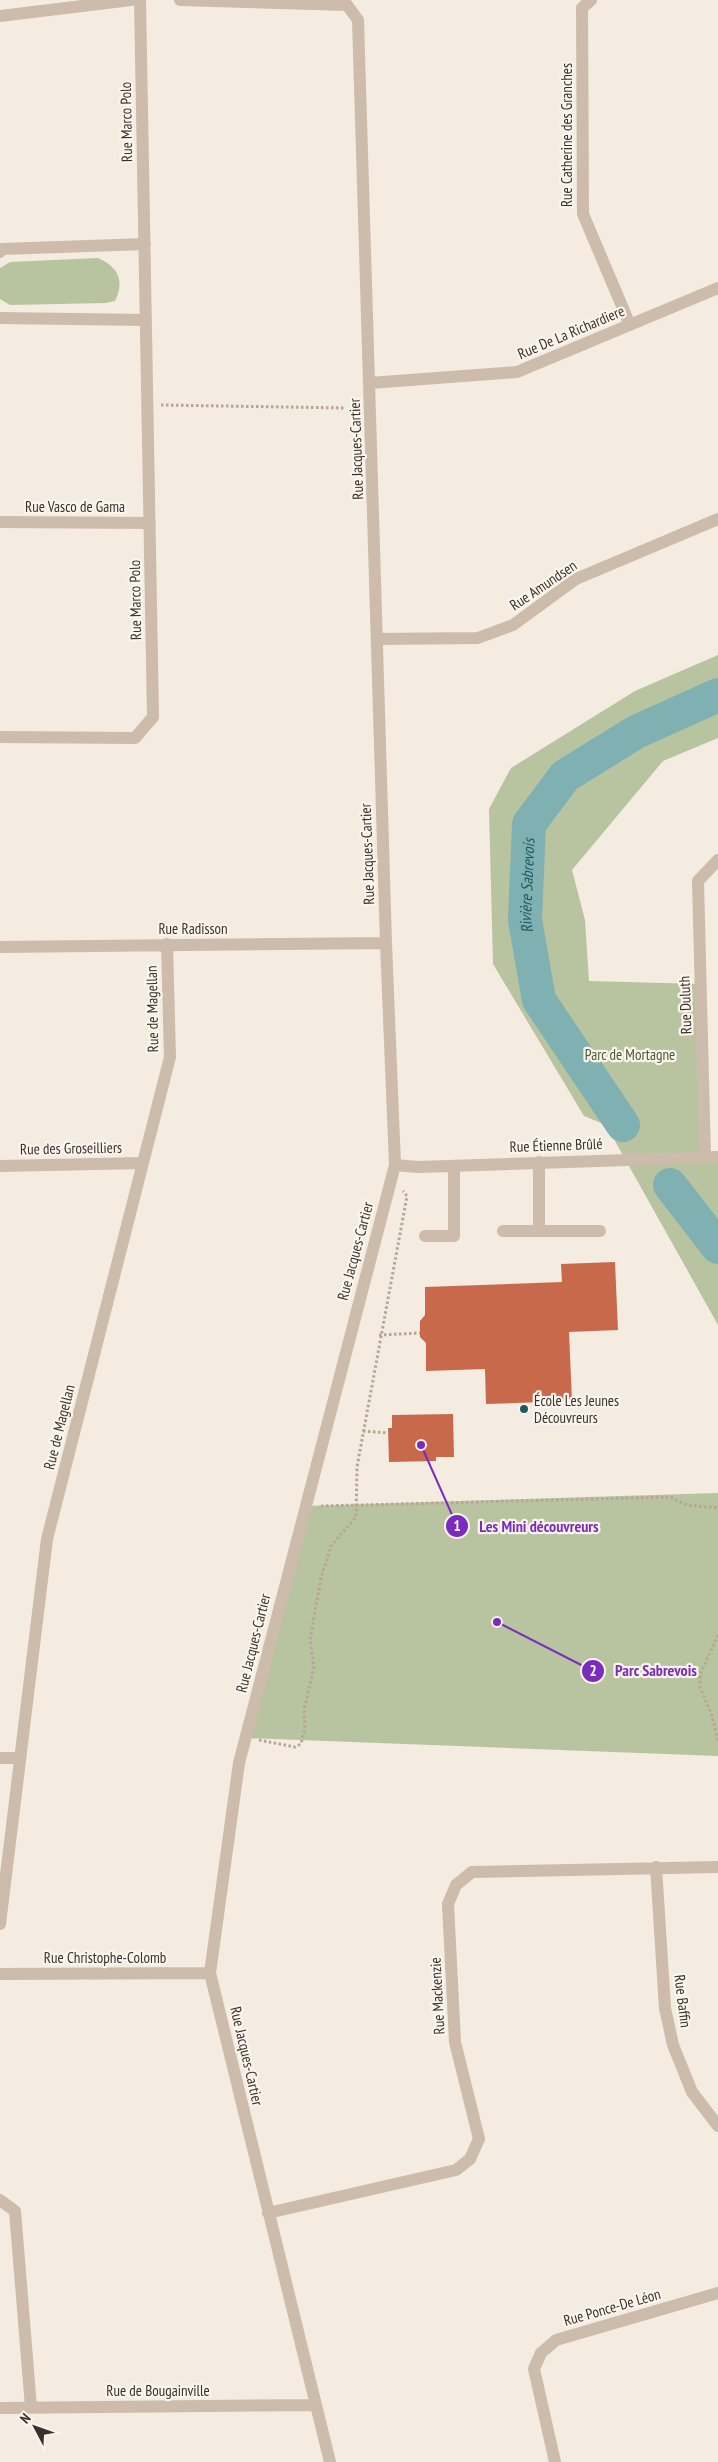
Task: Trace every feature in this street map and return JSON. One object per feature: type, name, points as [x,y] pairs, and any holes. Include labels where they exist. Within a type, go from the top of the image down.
[{"type":"street","points":[[0,16],[131,0]]},
{"type":"street","name":"Rue Marco Polo","points":[[0,737],[135,738],[153,717],[140,0]]},
{"type":"street","name":"Rue Jacques-Cartier","points":[[180,0],[347,5],[358,20],[386,943],[395,1164],[239,1763],[210,1973],[330,2462]]},
{"type":"street","name":"Rue Catherine des Granches","points":[[591,0],[582,8],[583,214],[630,325]]},
{"type":"street","points":[[0,252],[2,249],[145,244]]},
{"type":"street","name":"Rue De La Richardiere","points":[[370,383],[517,372],[718,288]]},
{"type":"street","points":[[0,318],[146,320]]},
{"type":"street","name":"Rue Amundsen","points":[[377,639],[478,638],[496,632],[513,626],[576,579],[718,519]]},
{"type":"street","name":"Rue Vasco de Gama","points":[[0,522],[150,523]]},
{"type":"street","name":"Rue Duluth","points":[[712,1157],[698,881],[718,860]]},
{"type":"street","name":"Rue Radisson","points":[[0,947],[386,943]]},
{"type":"street","name":"Rue de Magellan","points":[[0,1924],[47,1539],[170,1058],[168,944]]},
{"type":"street","name":"Rue Étienne Brûlé","points":[[395,1164],[418,1167],[712,1157]]},
{"type":"street","name":"Rue des Groseilliers","points":[[0,1166],[143,1162]]},
{"type":"street","points":[[539,1162],[539,1231]]},
{"type":"street","points":[[425,1236],[454,1236],[454,1166]]},
{"type":"street","points":[[503,1231],[600,1231]]},
{"type":"street","points":[[0,1758],[20,1758]]},
{"type":"street","name":"Rue Baffin","points":[[656,1867],[665,2008],[673,2045],[692,2092],[718,2126]]},
{"type":"street","name":"Rue Mackenzie","points":[[268,2213],[456,2170],[470,2159],[479,2139],[455,2042],[448,1904],[456,1885],[472,1872],[718,1867]]},
{"type":"street","name":"Rue Christophe-Colomb","points":[[0,1974],[210,1973]]},
{"type":"street","points":[[0,2200],[15,2211],[31,2407]]},
{"type":"street","name":"Rue Ponce-De Léon","points":[[555,2462],[534,2369],[541,2353],[556,2340],[718,2293]]},
{"type":"street","name":"Rue de Bougainville","points":[[0,2408],[316,2405]]},
{"type":"path","points":[[148,405],[346,408]]},
{"type":"path","points":[[246,1738],[295,1747],[301,1744],[305,1728],[304,1710],[314,1667],[310,1640],[322,1578],[331,1546],[356,1518],[356,1467],[380,1334],[397,1260],[407,1196],[404,1192],[389,1188]]},
{"type":"path","points":[[380,1334],[420,1333]]},
{"type":"path","points":[[363,1431],[389,1433]]},
{"type":"path","points":[[305,1506],[670,1497],[687,1505],[718,1508]]},
{"type":"path","points":[[718,1635],[700,1674],[700,1687],[712,1716],[718,1740]]},
{"type":"green space","points":[[98,258],[115,270],[118,275],[119,287],[115,301],[106,303],[10,305],[0,299],[0,268],[10,262]]},
{"type":"green space","name":"Parc de Mortagne","points":[[718,655],[718,738],[663,761],[572,870],[585,920],[589,981],[700,984],[705,1157],[718,1157],[718,1325],[606,1125],[584,1116],[493,964],[489,809],[511,768],[635,691]]},
{"type":"green space","points":[[718,1493],[718,1756],[246,1738],[305,1506]]},
{"type":"building","points":[[615,1262],[618,1330],[569,1332],[572,1401],[486,1404],[485,1369],[426,1371],[426,1343],[420,1337],[420,1321],[425,1315],[425,1287],[562,1282],[561,1264]]},
{"type":"building","points":[[453,1414],[454,1457],[436,1457],[436,1461],[389,1462],[388,1428],[392,1428],[392,1415]]},
{"type":"waterway","name":"Rivière Sabrevois","points":[[623,1125],[539,1000],[525,920],[529,824],[565,776],[636,732],[718,695]]},
{"type":"waterway","name":"Rivière Sabrevois","points":[[670,1185],[718,1247]]},
{"type":"place","name":"École Les Jeunes Découvreurs","points":[[524,1409]]},
{"type":"place","name":"Les Mini découvreurs","points":[[421,1445]]},
{"type":"place","name":"Parc Sabrevois","points":[[497,1622]]}]
